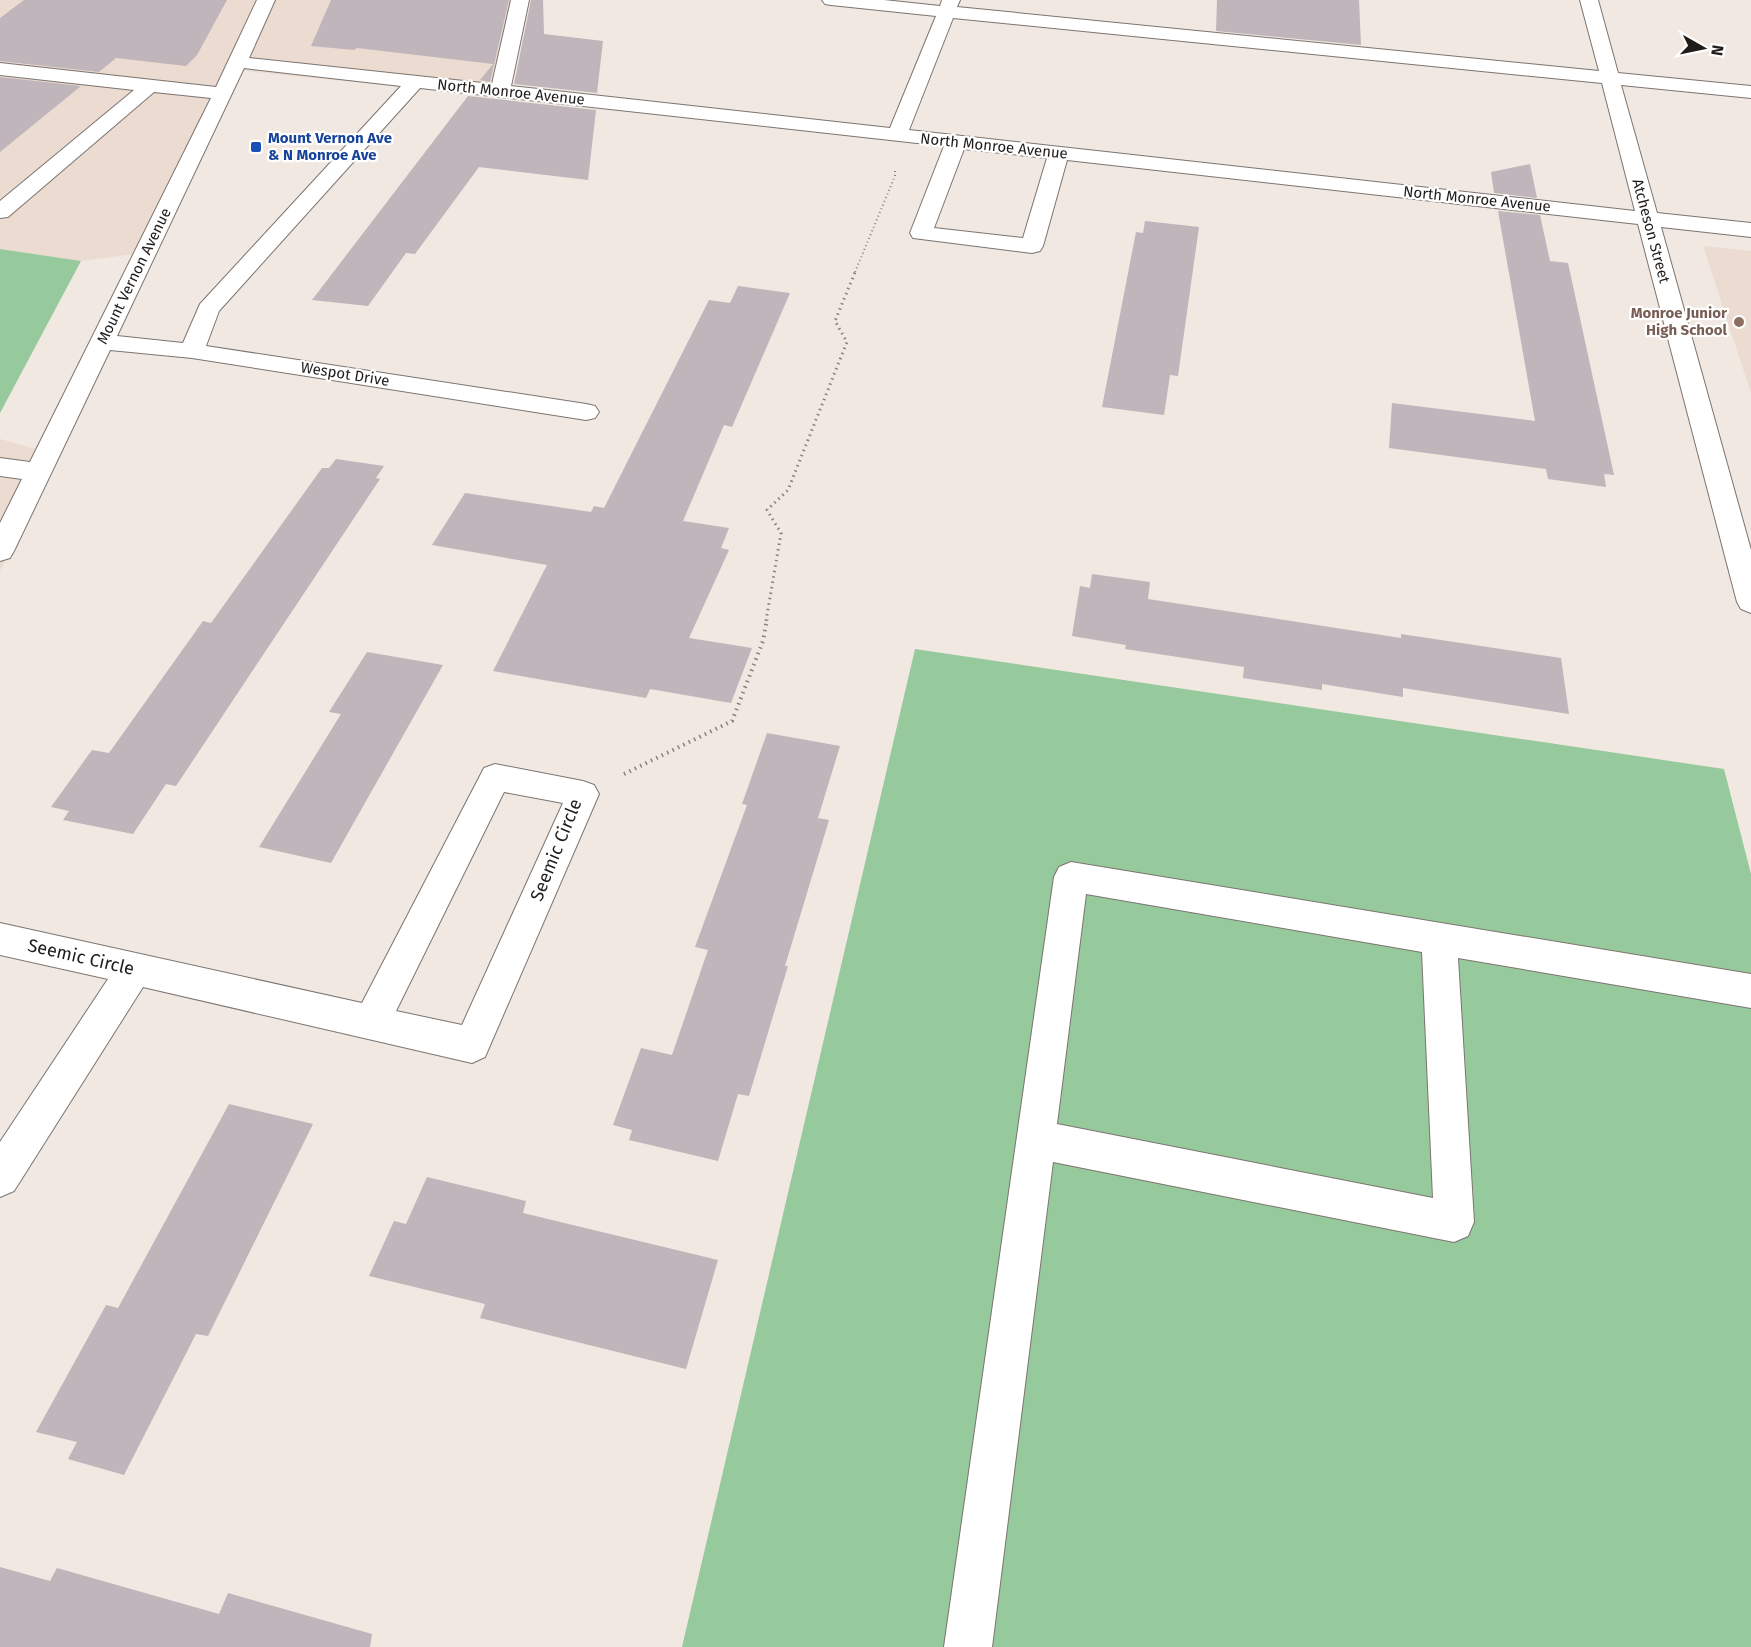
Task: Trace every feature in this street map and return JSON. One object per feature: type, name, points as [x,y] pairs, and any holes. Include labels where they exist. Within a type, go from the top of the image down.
[{"type":"street","name":"Mount Vernon Avenue","points":[[0,551],[224,94],[266,0]]},
{"type":"street","points":[[500,91],[520,0]]},
{"type":"street","points":[[831,0],[949,6],[1751,92]]},
{"type":"street","name":"Atcheson Street","points":[[1589,0],[1751,602]]},
{"type":"street","points":[[897,135],[949,6]]},
{"type":"street","name":"North Monroe Avenue","points":[[238,62],[1751,230]]},
{"type":"street","points":[[0,69],[224,94]]},
{"type":"street","points":[[192,351],[208,309],[415,82]]},
{"type":"street","points":[[0,212],[150,86]]},
{"type":"street","points":[[956,142],[921,233],[1032,246],[1059,153]]},
{"type":"street","name":"Wespot Drive","points":[[102,342],[192,351],[586,412]]},
{"type":"street","points":[[0,466],[39,472]]},
{"type":"street","name":"Seemic Circle","points":[[0,939],[472,1045],[583,794],[495,777],[372,1022]]},
{"type":"street","points":[[968,1647],[1071,877],[1751,991]]},
{"type":"street","points":[[1036,1139],[1454,1222],[1439,938]]},
{"type":"street","points":[[0,1177],[135,969]]},
{"type":"path","points":[[583,794],[732,721],[763,641],[781,532],[767,510],[788,490],[847,342],[835,321],[895,176],[897,135]]},
{"type":"shaded area","points":[[0,0],[523,0],[500,97],[237,70],[149,252],[81,261],[0,249]]},
{"type":"shaded area","name":"Monroe Junior High School","points":[[1703,246],[1751,251],[1751,393]]},
{"type":"shaded area","points":[[0,439],[57,455],[0,571]]},
{"type":"green space","points":[[0,249],[81,261],[0,413]]},
{"type":"green space","points":[[915,649],[1724,769],[1751,874],[1751,1647],[682,1647]]},
{"type":"building","points":[[24,0],[227,0],[197,55],[186,66],[116,58],[99,72],[0,61],[0,18]]},
{"type":"building","points":[[331,0],[509,0],[490,82],[480,80],[493,64],[357,48],[354,50],[311,46]]},
{"type":"building","points":[[531,0],[543,0],[544,34],[603,41],[597,93],[514,84]]},
{"type":"building","points":[[1217,0],[1359,0],[1361,45],[1216,31]]},
{"type":"building","points":[[0,77],[81,86],[0,152]]},
{"type":"building","points":[[468,96],[596,110],[588,180],[479,167],[415,254],[406,253],[368,306],[312,300]]},
{"type":"building","points":[[1530,164],[1537,198],[1494,193],[1491,172]]},
{"type":"building","points":[[1498,211],[1540,215],[1550,261],[1568,263],[1614,475],[1604,474],[1606,487],[1548,479],[1546,469],[1389,448],[1392,403],[1535,421]]},
{"type":"building","points":[[1145,221],[1199,227],[1178,376],[1170,375],[1164,415],[1102,407],[1136,232],[1143,233]]},
{"type":"building","points":[[738,286],[790,293],[732,427],[724,425],[683,521],[729,528],[721,548],[729,550],[689,638],[752,648],[731,703],[650,689],[646,698],[493,671],[547,565],[432,545],[465,493],[591,512],[594,506],[604,508],[709,300],[730,303]]},
{"type":"building","points":[[336,459],[384,466],[376,478],[380,479],[176,786],[166,784],[133,834],[63,820],[69,811],[51,807],[92,750],[109,753],[203,621],[211,623],[322,468],[329,468]]},
{"type":"building","points":[[1092,574],[1150,582],[1148,599],[1401,638],[1401,634],[1561,658],[1569,714],[1403,688],[1403,697],[1322,684],[1322,690],[1243,678],[1244,667],[1125,649],[1126,645],[1072,636],[1080,586],[1090,588]]},
{"type":"building","points":[[367,652],[443,665],[331,863],[259,847],[341,714],[329,712]]},
{"type":"building","points":[[767,733],[840,746],[818,818],[829,820],[785,966],[788,966],[749,1096],[738,1094],[718,1161],[629,1140],[632,1130],[613,1125],[641,1048],[672,1055],[708,950],[695,947],[747,805],[742,804]]},
{"type":"building","points":[[229,1104],[313,1124],[208,1336],[196,1334],[124,1475],[68,1459],[77,1442],[36,1432],[106,1305],[118,1308]]},
{"type":"building","points":[[427,1177],[526,1201],[523,1213],[718,1260],[686,1369],[480,1318],[485,1304],[369,1276],[394,1221],[406,1224]]},
{"type":"building","points":[[0,1567],[50,1581],[57,1568],[219,1614],[228,1593],[372,1634],[370,1647],[0,1647]]},
{"type":"place","name":"Mount Vernon Ave & N Monroe Ave","points":[[256,147]]},
{"type":"place","name":"Monroe Junior High School","points":[[1739,322]]}]
